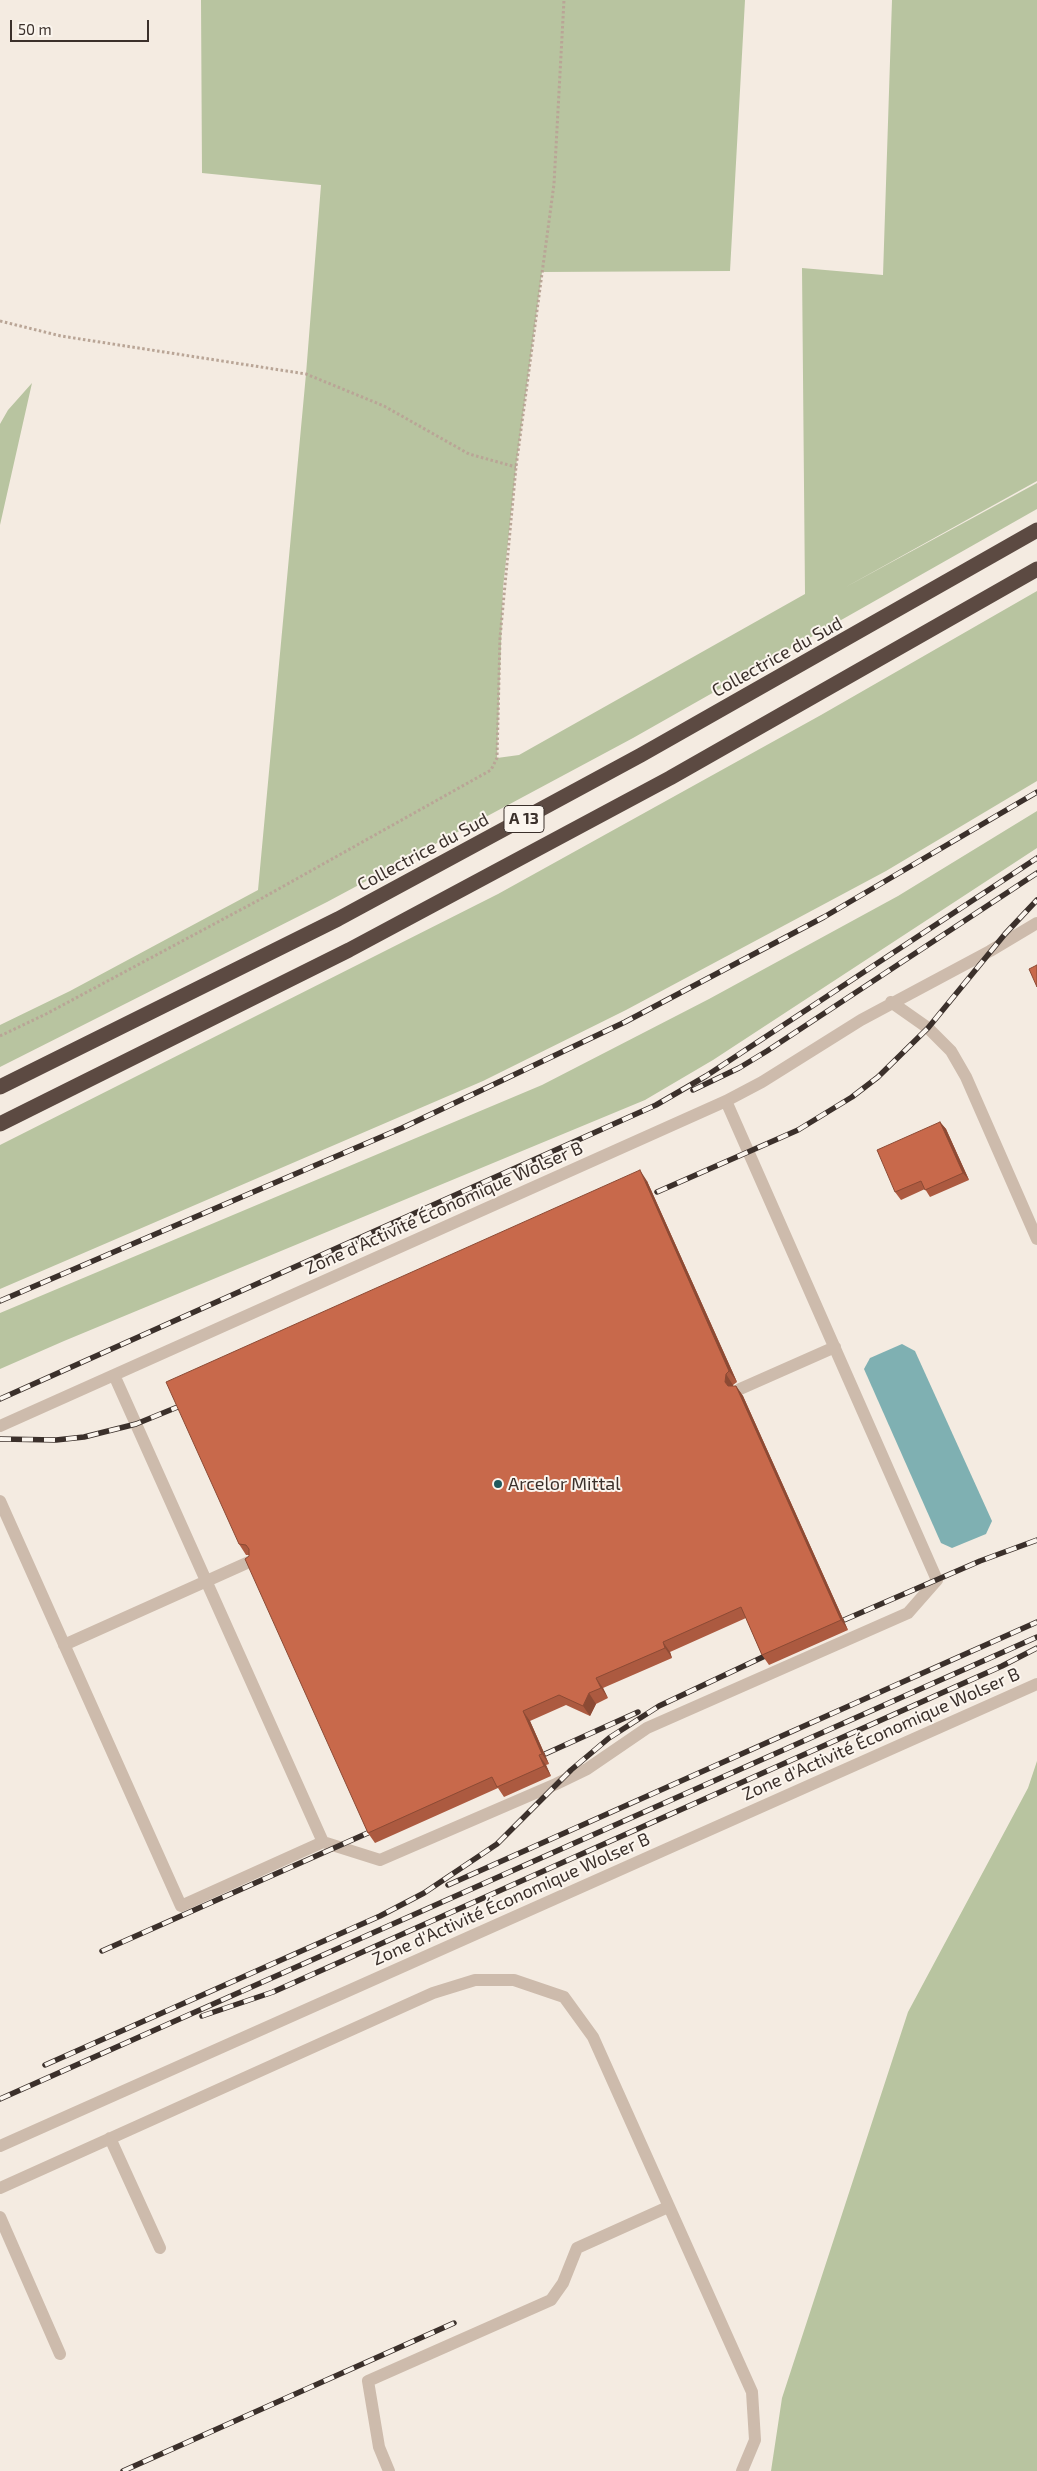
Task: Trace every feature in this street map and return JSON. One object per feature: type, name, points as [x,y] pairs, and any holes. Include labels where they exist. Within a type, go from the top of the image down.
[{"type":"highway","name":"Collectrice du Sud","points":[[0,1087],[338,919],[650,751],[1037,530]]},
{"type":"highway","name":"A 13","points":[[0,1124],[358,946],[670,778],[1037,569]]},
{"type":"street","name":"Zone d'Activité Économique Wolser B","points":[[0,1426],[726,1101],[762,1082],[891,1002],[990,951],[1037,923]]},
{"type":"street","points":[[891,1002],[928,1028],[951,1051],[966,1077],[1032,1216],[1037,1239]]},
{"type":"street","points":[[0,1501],[181,1906],[323,1842],[380,1860],[587,1769],[647,1728],[908,1613],[937,1580],[726,1101]]},
{"type":"street","points":[[740,1389],[835,1347]]},
{"type":"street","points":[[114,1375],[323,1842]]},
{"type":"street","points":[[64,1646],[249,1562]]},
{"type":"street","name":"Zone d'Activité Économique Wolser B","points":[[0,2146],[1037,1684]]},
{"type":"street","points":[[0,2188],[433,1993],[475,1980],[514,1980],[564,1997],[593,2037],[752,2392],[755,2440],[742,2471]]},
{"type":"street","points":[[110,2138],[160,2248]]},
{"type":"street","points":[[389,2471],[379,2448],[368,2381],[551,2300],[563,2283],[577,2248],[668,2206]]},
{"type":"street","points":[[0,2217],[60,2354]]},
{"type":"path","points":[[0,1036],[46,1014],[239,910],[491,770],[497,758],[500,638],[516,467],[554,184],[564,0]]},
{"type":"path","points":[[0,320],[61,336],[306,374],[384,406],[469,454],[516,467]]},
{"type":"green space","points":[[201,0],[745,0],[730,271],[542,272],[516,467],[503,588],[497,758],[519,755],[805,594],[802,268],[883,275],[892,0],[1037,0],[1037,481],[844,588],[1037,483],[1037,509],[633,738],[327,902],[0,1067],[0,1025],[70,991],[258,890],[306,374],[321,185],[202,173]]},
{"type":"green space","points":[[32,383],[0,525],[0,424],[8,410]]},
{"type":"green space","points":[[1037,591],[1037,781],[886,871],[626,1010],[483,1081],[0,1289],[0,1145],[498,894],[821,715]]},
{"type":"green space","points":[[1037,811],[1037,848],[713,1060],[645,1100],[0,1369],[0,1313],[542,1085],[709,999],[898,896]]},
{"type":"green space","points":[[1037,1761],[1037,2471],[771,2471],[782,2398],[908,2012],[1028,1788]]},
{"type":"water","points":[[902,1344],[915,1351],[992,1521],[986,1534],[952,1548],[941,1543],[864,1369],[870,1358]]},
{"type":"building","points":[[1037,965],[1037,987],[1029,969]]},
{"type":"building","points":[[940,1122],[963,1173],[925,1190],[921,1181],[895,1192],[877,1150]]},
{"type":"building","name":"Arcelor Mittal","points":[[640,1170],[729,1371],[726,1374],[725,1382],[728,1386],[736,1386],[841,1620],[762,1655],[741,1607],[663,1642],[665,1648],[596,1678],[601,1688],[589,1693],[583,1706],[559,1695],[523,1711],[542,1754],[539,1755],[544,1766],[497,1787],[492,1777],[368,1833],[245,1559],[249,1556],[249,1549],[246,1545],[239,1544],[166,1382]]},
{"type":"railway","points":[[0,1301],[402,1128],[625,1022],[824,917],[1037,792]]},
{"type":"railway","points":[[0,1399],[656,1105],[706,1076],[1037,858]]},
{"type":"railway","points":[[693,1090],[739,1068],[767,1051],[1037,873]]},
{"type":"railway","points":[[657,1192],[798,1130],[852,1097],[878,1077],[928,1028],[1005,934],[1037,900]]},
{"type":"railway","points":[[0,1439],[56,1440],[84,1437],[136,1424],[180,1406]]},
{"type":"railway","points":[[844,1620],[980,1561],[1037,1540]]},
{"type":"railway","points":[[448,1885],[1037,1622]]},
{"type":"railway","points":[[0,2099],[1037,1637]]},
{"type":"railway","points":[[202,2016],[273,1992],[1002,1666],[1037,1648]]},
{"type":"railway","points":[[45,2065],[380,1916],[424,1893],[497,1844],[571,1770],[609,1738],[659,1706],[765,1656]]},
{"type":"railway","points":[[545,1754],[638,1712]]},
{"type":"railway","points":[[102,1951],[370,1832]]},
{"type":"railway","points":[[123,2471],[454,2323]]},
{"type":"place","name":"Arcelor Mittal","points":[[498,1484]]}]
